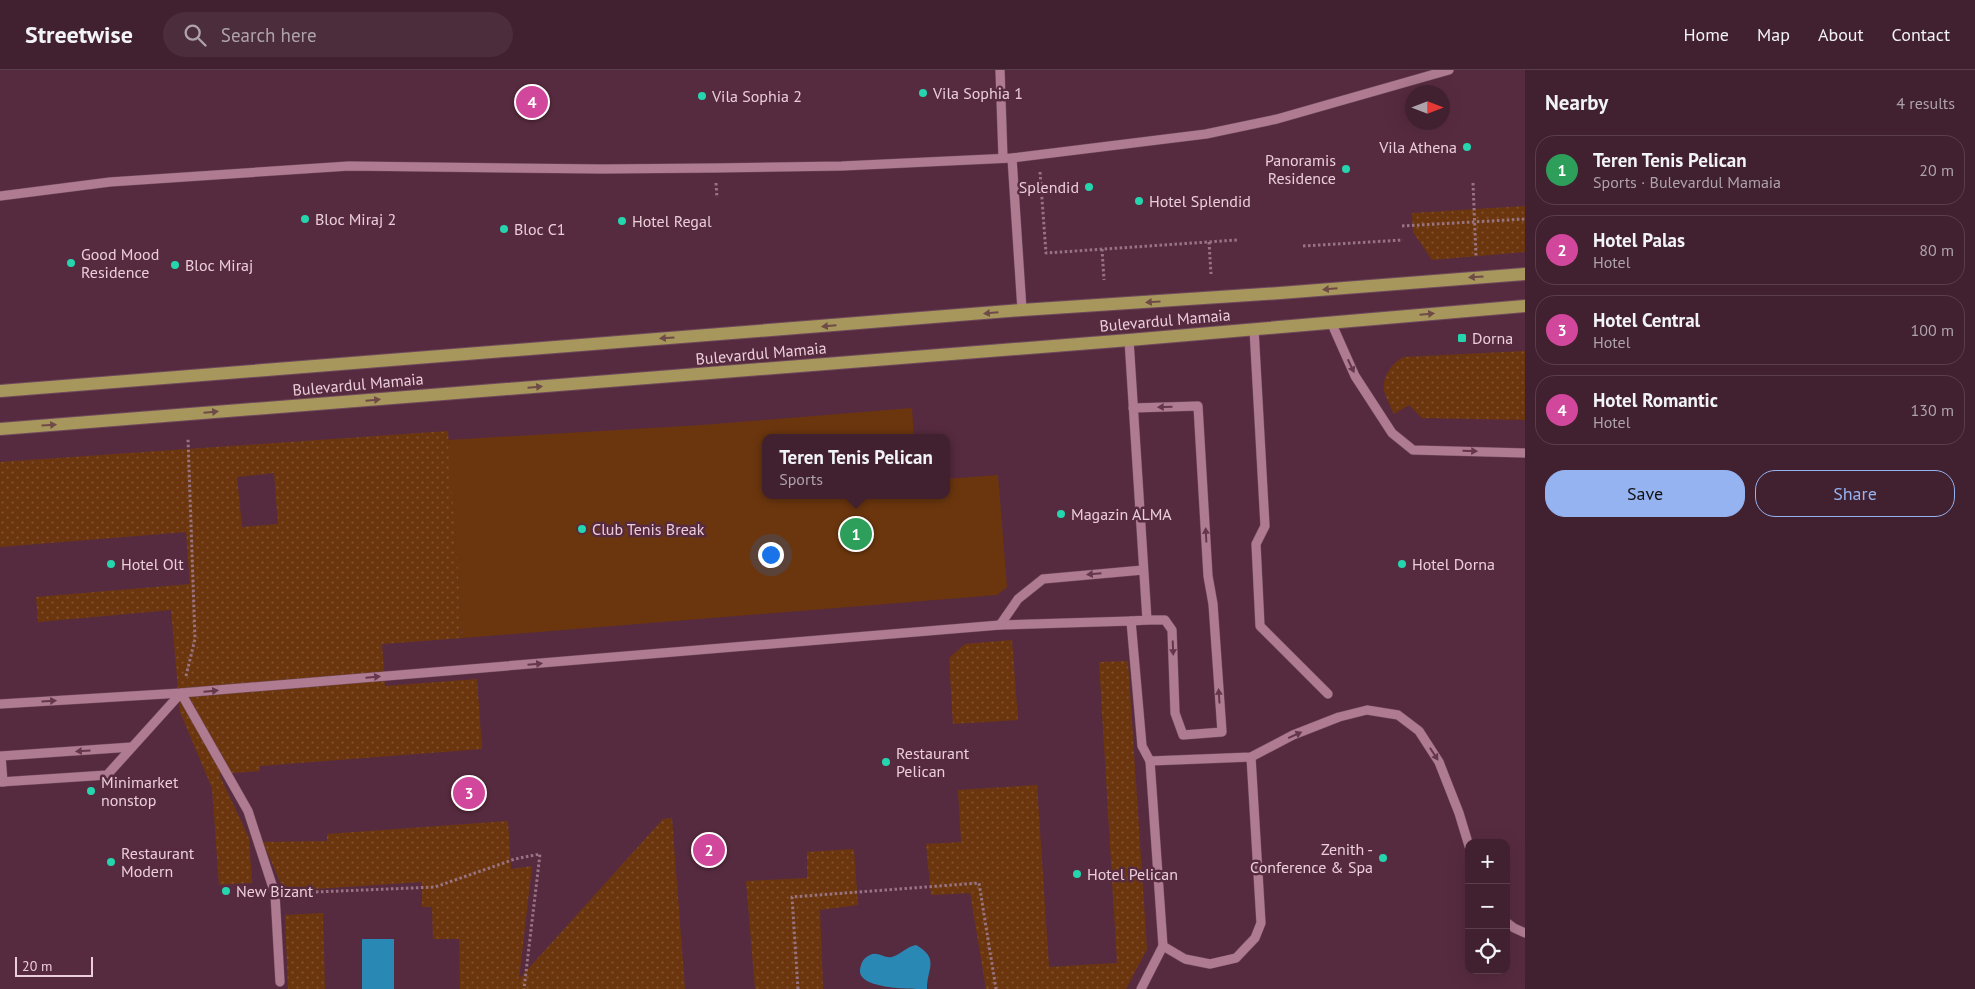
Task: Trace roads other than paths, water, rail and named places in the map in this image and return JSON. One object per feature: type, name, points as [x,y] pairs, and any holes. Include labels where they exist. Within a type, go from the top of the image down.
[{"type":"main road","name":"Bulevardul Mamaia","points":[[0,391],[1022,310],[1270,294],[1525,274]]},
{"type":"main road","name":"Bulevardul Mamaia","points":[[0,429],[1129,340],[1525,306]]},
{"type":"lane","points":[[1000,70],[1022,310]]},
{"type":"lane","points":[[0,196],[110,182],[349,166],[602,169],[793,167],[1008,158],[1224,130],[1277,120],[1449,70]]},
{"type":"lane","points":[[1330,322],[1355,376],[1392,433],[1412,450],[1525,453]]},
{"type":"lane","points":[[1254,329],[1265,526],[1256,544],[1260,626],[1328,694]]},
{"type":"lane","points":[[1129,340],[1147,620]]},
{"type":"lane","points":[[0,704],[181,693],[1000,625],[1165,620],[1172,630],[1175,713],[1183,734],[1222,732],[1214,604],[1208,576],[1198,406],[1133,408]]},
{"type":"lane","points":[[1000,625],[1018,598],[1042,579],[1143,570]]},
{"type":"lane","points":[[1131,621],[1142,746],[1150,761],[1164,946],[1141,989]]},
{"type":"lane","points":[[132,748],[1,756],[2,782],[107,775],[132,748],[181,693]]},
{"type":"lane","points":[[181,693],[248,811],[275,894],[280,982]]},
{"type":"lane","points":[[1150,761],[1252,757],[1293,735],[1339,717],[1367,710],[1398,715],[1419,732],[1440,762],[1467,839]]},
{"type":"lane","points":[[1164,946],[1185,959],[1210,964],[1236,958],[1255,938],[1261,923],[1252,757]]},
{"type":"lane","points":[[1510,925],[1525,932]]},
{"type":"water","points":[[362,939],[394,939],[394,989],[362,989]]},
{"type":"water","points":[[916,945],[928,955],[931,964],[927,989],[886,987],[867,981],[862,976],[861,965],[868,956],[876,954],[892,957]]},
{"type":"place","name":"Vila Sophia 1","points":[[923,93]]},
{"type":"place","name":"Vila Sophia 2","points":[[702,96]]},
{"type":"place","name":"Hotel Romantic","points":[[532,102]]},
{"type":"place","name":"Vila Athena","points":[[1467,147]]},
{"type":"place","name":"Panoramis Residence","points":[[1346,169]]},
{"type":"place","name":"Splendid","points":[[1089,187]]},
{"type":"place","name":"Hotel Splendid","points":[[1139,201]]},
{"type":"place","name":"Bloc Miraj 2","points":[[305,219]]},
{"type":"place","name":"Hotel Regal","points":[[622,221]]},
{"type":"place","name":"Bloc C1","points":[[504,229]]},
{"type":"place","name":"Good Mood Residence","points":[[71,263]]},
{"type":"place","name":"Bloc Miraj","points":[[175,265]]},
{"type":"place","name":"Dorna","points":[[1462,338]]},
{"type":"place","name":"Magazin ALMA","points":[[1061,514]]},
{"type":"place","name":"Club Tenis Break","points":[[582,529]]},
{"type":"place","name":"Teren Tenis Pelican","points":[[856,534]]},
{"type":"place","name":"Hotel Olt","points":[[111,564]]},
{"type":"place","name":"Hotel Dorna","points":[[1402,564]]},
{"type":"place","name":"Restaurant Pelican","points":[[886,762]]},
{"type":"place","name":"Minimarket nonstop","points":[[91,791]]},
{"type":"place","name":"Hotel Central","points":[[469,793]]},
{"type":"place","name":"Hotel Palas","points":[[709,850]]},
{"type":"place","name":"Zenith - Conference & Spa","points":[[1383,858]]},
{"type":"place","name":"Restaurant Modern","points":[[111,862]]},
{"type":"place","name":"Hotel Pelican","points":[[1077,874]]},
{"type":"place","name":"New Bizant","points":[[226,891]]}]
